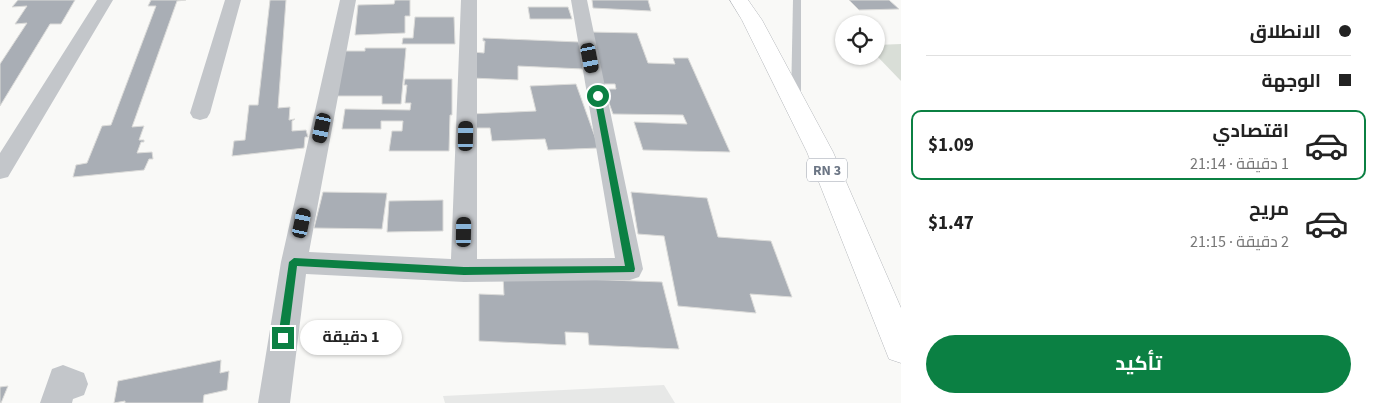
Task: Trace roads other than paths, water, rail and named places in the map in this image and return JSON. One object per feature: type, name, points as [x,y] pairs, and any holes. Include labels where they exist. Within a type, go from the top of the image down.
[{"type":"main road","name":"RN 3","points":[[739,0],[752,20],[820,152],[901,347]]},
{"type":"street","points":[[0,171],[105,0]]},
{"type":"street","points":[[200,113],[233,0]]},
{"type":"street","points":[[274,403],[294,262],[348,0]]},
{"type":"street","points":[[464,271],[469,0]]},
{"type":"street","points":[[294,262],[464,271],[630,269],[579,0]]},
{"type":"lane","points":[[796,106],[797,0]]}]
